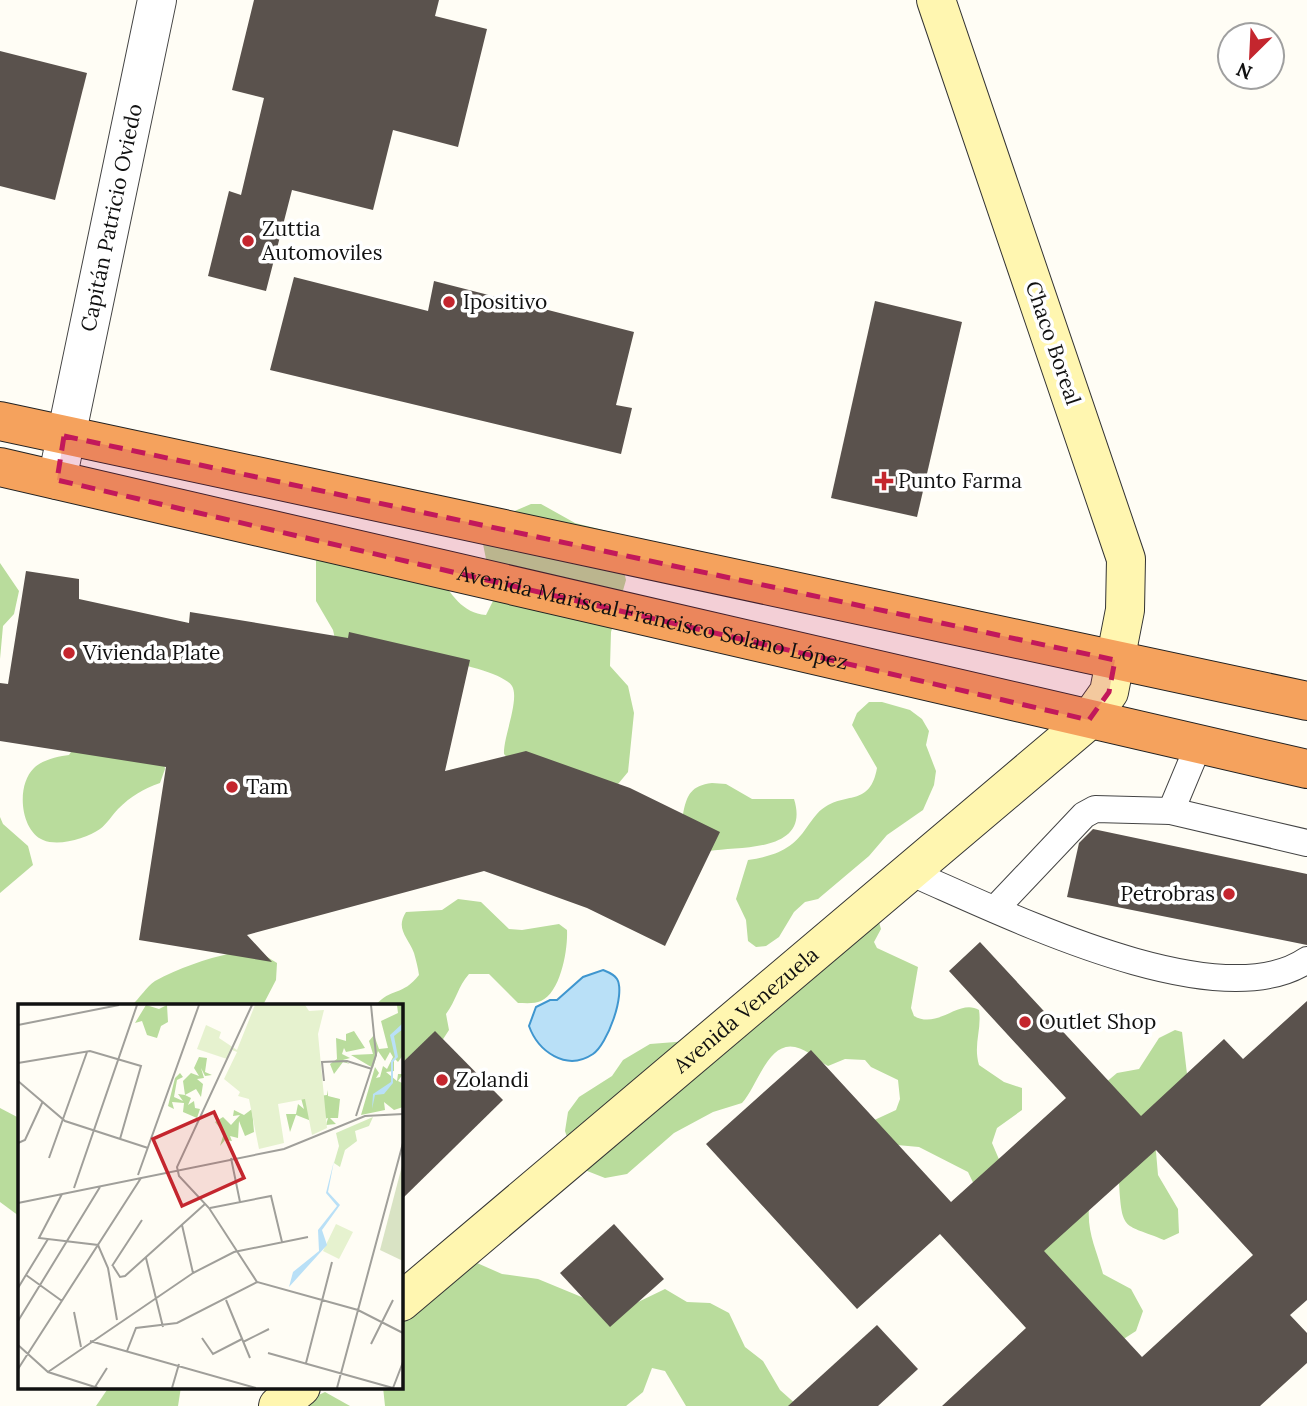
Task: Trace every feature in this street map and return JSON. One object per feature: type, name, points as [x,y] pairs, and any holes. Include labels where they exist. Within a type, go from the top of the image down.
[{"type":"highway","name":"Avenida Mariscal Francisco Solano López","points":[[0,421],[1104,691],[1199,744],[1307,769]]},
{"type":"highway","name":"Avenida Mariscal Francisco Solano López","points":[[0,467],[1104,691],[1307,701]]},
{"type":"main road","name":"Chaco Boreal","points":[[936,0],[1126,559],[1125,610],[1104,691]]},
{"type":"main road","name":"Avenida Venezuela","points":[[402,1301],[909,872],[1104,691]]},
{"type":"main road","points":[[278,1406],[300,1388]]},
{"type":"street","name":"Capitán Patricio Oviedo","points":[[57,480],[64,436],[157,0]]},
{"type":"lane","points":[[1171,811],[1199,744]]},
{"type":"lane","points":[[995,909],[1084,815],[1095,809],[1171,811],[1307,843]]},
{"type":"lane","points":[[909,872],[1104,954],[1168,970],[1221,977],[1268,977],[1290,971],[1307,960]]},
{"type":"highlighted area","points":[[64,436],[1115,660],[1109,692],[1089,720],[57,480]]},
{"type":"green space","points":[[531,504],[541,504],[575,523],[615,533],[626,580],[611,632],[610,666],[628,686],[634,713],[628,772],[618,784],[523,775],[504,754],[513,709],[512,686],[483,670],[336,643],[333,630],[316,601],[316,558],[355,542],[378,537],[398,539],[414,547],[427,559],[458,601],[470,611],[486,615],[494,599],[482,539],[510,513]]},
{"type":"green space","points":[[0,563],[19,591],[14,614],[3,626],[0,659]]},
{"type":"green space","points":[[869,702],[882,702],[910,710],[922,719],[929,731],[926,745],[936,771],[934,785],[923,810],[887,835],[869,856],[818,899],[805,902],[794,912],[779,937],[766,946],[756,947],[748,941],[746,920],[736,899],[748,860],[774,854],[789,846],[822,809],[864,793],[869,788],[877,768],[852,725],[857,713]]},
{"type":"green space","points":[[75,746],[163,756],[165,769],[160,783],[128,800],[103,827],[65,842],[43,840],[35,835],[25,817],[23,796],[28,776],[37,765],[69,755]]},
{"type":"green space","points":[[726,784],[752,799],[794,799],[796,817],[792,829],[783,838],[770,843],[709,851],[683,814],[691,792],[699,786]]},
{"type":"green space","points":[[0,817],[3,824],[28,846],[33,865],[0,893]]},
{"type":"green space","points":[[458,899],[481,902],[509,929],[522,930],[559,924],[567,930],[562,969],[554,989],[548,996],[539,1002],[530,1003],[518,1003],[489,974],[469,974],[446,1014],[449,1030],[436,1050],[402,1087],[402,1004],[377,1004],[386,996],[413,982],[419,975],[414,953],[402,928],[406,912],[442,910]]},
{"type":"green space","points":[[879,922],[881,929],[874,942],[877,948],[918,967],[911,1008],[914,1016],[931,1019],[964,1008],[979,1010],[979,1065],[1004,1082],[1022,1088],[1022,1110],[997,1128],[992,1143],[1001,1164],[979,1195],[968,1172],[919,1147],[897,1145],[868,1123],[896,1110],[900,1099],[898,1080],[871,1067],[865,1060],[845,1059],[828,1066],[795,1047],[786,1047],[770,1058],[742,1103],[713,1112],[674,1133],[627,1174],[605,1178],[577,1167],[565,1131],[568,1112],[579,1097],[612,1076],[623,1060],[650,1044],[701,1040]]},
{"type":"green space","points":[[232,953],[264,955],[277,963],[276,980],[264,1004],[133,1004],[155,981],[212,958]]},
{"type":"green space","points":[[1175,1030],[1182,1032],[1187,1074],[1155,1140],[1158,1175],[1178,1209],[1179,1233],[1164,1240],[1133,1228],[1124,1219],[1119,1183],[1112,1179],[1104,1084],[1117,1073],[1139,1069],[1159,1038]]},
{"type":"green space","points":[[0,1108],[18,1117],[18,1215],[0,1202]]},
{"type":"green space","points":[[1089,1208],[1091,1234],[1103,1274],[1131,1289],[1143,1311],[1136,1331],[1122,1340],[1022,1243]]},
{"type":"green space","points":[[477,1263],[502,1274],[538,1279],[584,1298],[634,1304],[665,1289],[687,1302],[710,1303],[729,1313],[745,1347],[763,1361],[780,1390],[798,1406],[686,1406],[665,1371],[652,1368],[643,1392],[626,1406],[385,1406],[383,1388],[402,1388],[402,1319]]},
{"type":"green space","points":[[108,1388],[181,1388],[178,1406],[96,1406]]},
{"type":"green space","points":[[325,1392],[350,1406],[295,1406]]},
{"type":"water","points":[[603,970],[616,977],[619,986],[614,1019],[604,1041],[593,1054],[573,1061],[563,1060],[546,1051],[529,1026],[536,1007],[550,1000],[557,1000],[583,977]]},
{"type":"building","points":[[254,0],[439,0],[435,16],[487,29],[458,147],[393,130],[373,210],[292,190],[266,291],[208,276],[229,191],[241,195],[264,98],[232,90]]},
{"type":"building","points":[[0,51],[87,73],[55,200],[0,186]]},
{"type":"building","points":[[294,277],[428,311],[434,281],[634,332],[616,405],[632,408],[621,454],[270,370]]},
{"type":"building","points":[[875,301],[962,322],[917,517],[831,498]]},
{"type":"building","points":[[26,571],[79,579],[79,599],[189,623],[190,612],[348,638],[349,632],[470,660],[445,771],[526,751],[630,788],[720,832],[665,946],[587,908],[484,871],[247,935],[272,962],[139,940],[166,767],[0,741],[0,683],[8,684]]},
{"type":"building","points":[[1093,829],[1307,874],[1307,945],[1067,897],[1079,843]]},
{"type":"building","points":[[980,942],[1141,1116],[1224,1039],[1243,1059],[1307,1001],[1307,1300],[1290,1315],[1307,1333],[1307,1363],[1260,1406],[942,1406],[1026,1328],[940,1234],[857,1309],[706,1144],[811,1050],[951,1202],[1066,1098],[949,971]],"holes":[[[1156,1150],[1253,1255],[1142,1357],[1044,1251]]]},
{"type":"building","name":"Zolandi","points":[[435,1031],[503,1100],[402,1199],[402,1063]]},
{"type":"building","points":[[614,1224],[664,1279],[610,1327],[560,1273]]},
{"type":"building","points":[[877,1325],[918,1369],[878,1406],[788,1406]]},
{"type":"place","name":"Zuttia Automoviles","points":[[248,241]]},
{"type":"place","name":"Ipositivo","points":[[449,302]]},
{"type":"place","name":"Punto Farma","points":[[884,481]]},
{"type":"place","name":"Vivienda Plate","points":[[69,653]]},
{"type":"place","name":"Tam","points":[[232,787]]},
{"type":"place","name":"Petrobras","points":[[1229,894]]},
{"type":"place","name":"Outlet Shop","points":[[1025,1022]]},
{"type":"place","name":"Zolandi","points":[[442,1080]]}]
